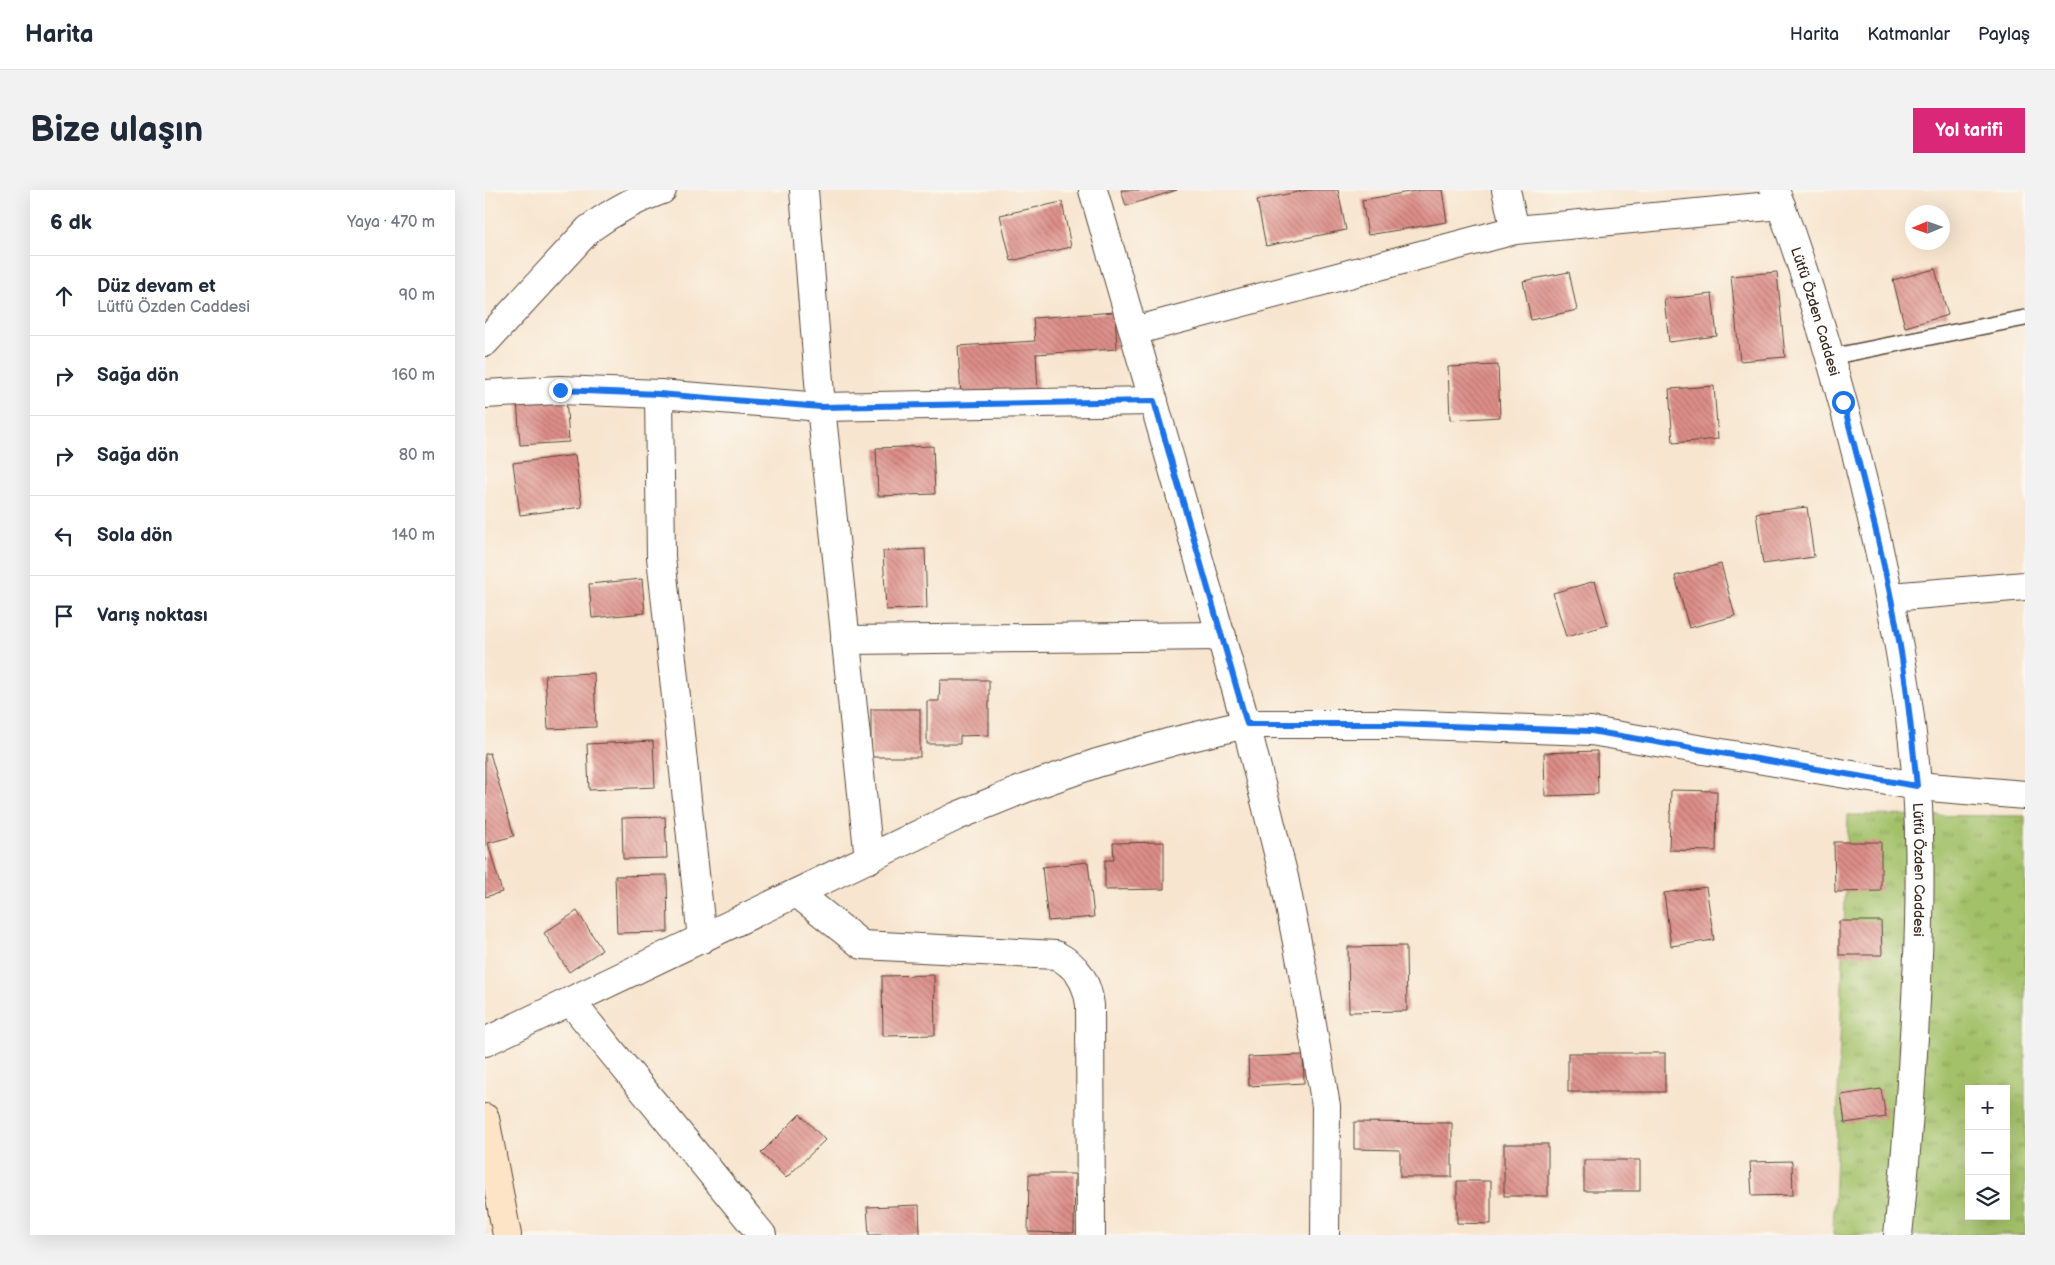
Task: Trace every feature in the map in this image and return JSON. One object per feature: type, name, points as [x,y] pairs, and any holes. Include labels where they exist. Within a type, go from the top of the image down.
[{"type":"street","points":[[485,342],[589,229],[631,202],[662,190]]},
{"type":"street","points":[[804,190],[821,407],[869,859]]},
{"type":"street","points":[[1093,190],[1247,724],[1284,877],[1326,1106],[1325,1235]]},
{"type":"street","points":[[1506,190],[1515,230]]},
{"type":"street","points":[[1134,331],[1515,230],[1778,198]]},
{"type":"street","name":"Lütfü Özden Caddesi","points":[[1778,198],[1817,313],[1866,492],[1890,597],[1909,709],[1917,786],[1920,883],[1914,1053],[1898,1235]]},
{"type":"street","points":[[485,394],[560,390],[659,394],[821,407],[1154,401]]},
{"type":"street","points":[[659,394],[661,557],[702,939]]},
{"type":"street","points":[[1890,597],[2025,586]]},
{"type":"street","points":[[845,640],[1222,636]]},
{"type":"street","points":[[485,1042],[957,816],[1026,788],[1106,761],[1171,742],[1247,724],[1403,725],[1591,731],[1917,786],[2025,795]]},
{"type":"street","points":[[797,893],[862,945],[1056,955],[1075,967],[1082,976],[1088,990],[1090,1005],[1091,1235]]},
{"type":"street","points":[[571,1002],[762,1235]]},
{"type":"street","points":[[485,1118],[507,1235]]},
{"type":"lane","points":[[1829,358],[2025,318]]},
{"type":"green space","points":[[1848,815],[2025,816],[2025,1235],[1833,1235]]},
{"type":"building","points":[[1121,190],[1177,190],[1126,206]]},
{"type":"building","points":[[1308,190],[1338,190],[1346,230],[1266,246],[1257,200]]},
{"type":"building","points":[[1421,190],[1442,190],[1447,222],[1368,235],[1362,200]]},
{"type":"building","points":[[1062,202],[1071,247],[1011,261],[1000,215]]},
{"type":"building","points":[[1935,269],[1948,315],[1905,327],[1893,280]]},
{"type":"building","points":[[1569,272],[1577,310],[1531,320],[1523,281]]},
{"type":"building","points":[[1777,272],[1785,357],[1740,361],[1731,276]]},
{"type":"building","points":[[1712,294],[1717,336],[1669,342],[1664,299]]},
{"type":"building","points":[[1115,312],[1117,349],[1036,354],[1038,392],[961,397],[958,346],[1035,341],[1033,318]]},
{"type":"building","points":[[1498,365],[1500,417],[1450,420],[1448,367]]},
{"type":"building","points":[[1714,386],[1718,439],[1673,443],[1669,389]]},
{"type":"building","points":[[566,396],[569,442],[520,445],[517,399]]},
{"type":"building","points":[[933,446],[935,494],[878,496],[876,448]]},
{"type":"building","points":[[575,455],[582,507],[520,515],[513,463]]},
{"type":"building","points":[[1807,507],[1814,557],[1763,564],[1756,513]]},
{"type":"building","points":[[925,549],[927,608],[886,610],[883,551]]},
{"type":"building","points":[[1721,564],[1735,616],[1689,628],[1675,576]]},
{"type":"building","points":[[642,579],[645,613],[592,618],[589,584]]},
{"type":"building","points":[[1595,581],[1608,625],[1566,637],[1553,593]]},
{"type":"building","points":[[594,673],[596,727],[548,729],[545,675]]},
{"type":"building","points":[[940,680],[989,680],[989,735],[960,736],[960,744],[927,744],[927,701],[939,701]]},
{"type":"building","points":[[871,709],[920,709],[920,757],[871,757]]},
{"type":"building","points":[[653,741],[655,787],[589,790],[587,744]]},
{"type":"building","points":[[1597,751],[1598,794],[1545,796],[1544,753]]},
{"type":"building","points":[[490,753],[514,836],[488,843],[502,892],[485,897],[485,754]]},
{"type":"building","points":[[1671,790],[1717,791],[1716,851],[1669,850]]},
{"type":"building","points":[[665,817],[667,858],[623,859],[622,818]]},
{"type":"building","points":[[1164,842],[1164,889],[1105,890],[1105,860],[1114,860],[1113,843]]},
{"type":"building","points":[[1834,842],[1881,842],[1881,891],[1835,892]]},
{"type":"building","points":[[1088,862],[1094,917],[1048,921],[1042,867]]},
{"type":"building","points":[[667,875],[668,932],[617,933],[615,876]]},
{"type":"building","points":[[1706,887],[1714,940],[1671,946],[1664,893]]},
{"type":"building","points":[[577,911],[602,950],[569,972],[544,933]]},
{"type":"building","points":[[1839,921],[1881,921],[1882,955],[1839,955]]},
{"type":"building","points":[[1406,946],[1407,1011],[1349,1012],[1348,947]]},
{"type":"building","points":[[934,975],[935,1035],[883,1036],[882,976]]},
{"type":"building","points":[[1568,1053],[1665,1053],[1665,1092],[1568,1092]]},
{"type":"building","points":[[1303,1055],[1304,1083],[1249,1086],[1248,1057]]},
{"type":"building","points":[[1881,1089],[1886,1117],[1845,1123],[1841,1095]]},
{"type":"building","points":[[800,1114],[825,1140],[786,1178],[761,1153]]},
{"type":"building","points":[[1354,1122],[1452,1123],[1452,1177],[1400,1177],[1400,1150],[1354,1149]]},
{"type":"building","points":[[1504,1144],[1548,1144],[1548,1196],[1504,1196]]},
{"type":"building","points":[[1584,1160],[1640,1160],[1640,1191],[1584,1191]]},
{"type":"building","points":[[1792,1161],[1793,1195],[1752,1196],[1750,1162]]},
{"type":"building","points":[[1029,1174],[1075,1174],[1074,1233],[1028,1232]]},
{"type":"building","points":[[1457,1181],[1491,1181],[1491,1224],[1457,1223]]},
{"type":"building","points":[[919,1205],[920,1235],[869,1235],[867,1207]]},
{"type":"route","points":[[560,390],[659,394],[821,407],[1154,401],[1247,724],[1393,724],[1591,731],[1917,786],[1909,709],[1890,597],[1843,402]]}]
